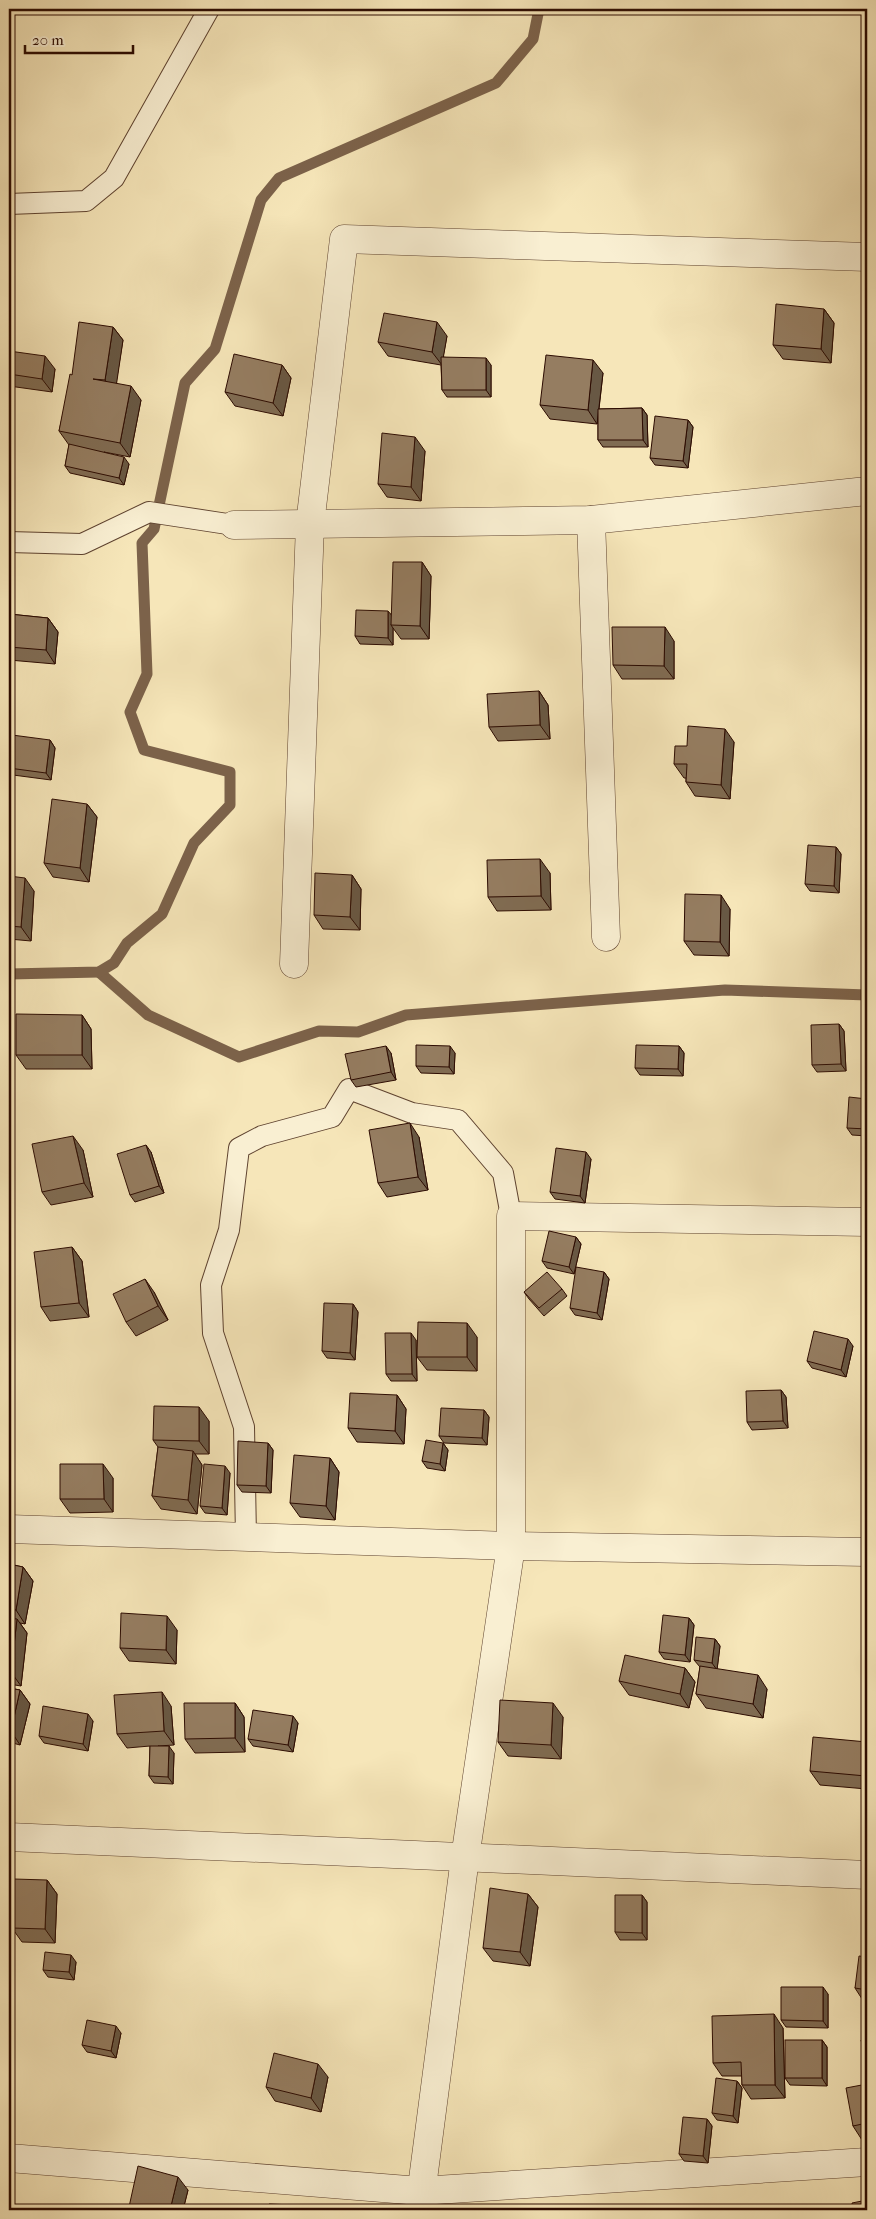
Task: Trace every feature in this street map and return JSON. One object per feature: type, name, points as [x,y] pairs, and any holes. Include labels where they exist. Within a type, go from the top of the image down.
[{"type":"street","points":[[294,964],[310,524],[344,239],[867,257]]},
{"type":"street","points":[[234,525],[591,520],[867,491]]},
{"type":"street","points":[[591,520],[606,937]]},
{"type":"street","points":[[420,2201],[465,1858],[511,1546],[511,1216],[867,1222]]},
{"type":"street","points":[[9,1529],[511,1546],[867,1552]]},
{"type":"street","points":[[9,1837],[867,1875]]},
{"type":"street","points":[[9,2158],[420,2201],[867,2162]]},
{"type":"lane","points":[[9,204],[86,201],[114,178],[209,9]]},
{"type":"lane","points":[[9,542],[82,544],[149,512],[234,525]]},
{"type":"lane","points":[[246,1537],[244,1427],[213,1333],[211,1285],[229,1230],[239,1148],[262,1136],[332,1117],[349,1089],[412,1113],[458,1120],[502,1173],[511,1216]]},
{"type":"building","points":[[776,304],[824,309],[821,349],[773,345]]},
{"type":"building","points":[[384,313],[437,322],[432,352],[378,342]]},
{"type":"building","points":[[79,322],[113,327],[105,380],[93,379],[131,386],[120,443],[59,431],[70,374],[72,375]]},
{"type":"building","points":[[9,351],[45,356],[42,379],[9,374]]},
{"type":"building","points":[[234,354],[282,365],[273,403],[225,392]]},
{"type":"building","points":[[546,355],[593,360],[588,410],[540,405]]},
{"type":"building","points":[[441,357],[486,358],[486,390],[442,390]]},
{"type":"building","points":[[642,408],[643,440],[598,440],[598,409]]},
{"type":"building","points":[[655,416],[688,420],[683,461],[650,458]]},
{"type":"building","points":[[382,433],[415,437],[411,487],[378,484]]},
{"type":"building","points":[[69,444],[124,457],[119,478],[65,466]]},
{"type":"building","points":[[393,562],[422,562],[420,626],[391,625]]},
{"type":"building","points":[[356,610],[388,611],[388,638],[355,636]]},
{"type":"building","points":[[9,614],[48,618],[46,650],[9,647]]},
{"type":"building","points":[[612,627],[665,627],[664,666],[613,665]]},
{"type":"building","points":[[539,691],[540,725],[489,727],[487,694]]},
{"type":"building","points":[[688,726],[725,729],[721,785],[686,782],[687,764],[674,764],[675,746],[687,746]]},
{"type":"building","points":[[12,735],[50,740],[46,773],[9,768]]},
{"type":"building","points":[[52,799],[87,804],[80,868],[44,863]]},
{"type":"building","points":[[808,845],[836,847],[834,886],[805,884]]},
{"type":"building","points":[[540,859],[541,896],[488,897],[487,860]]},
{"type":"building","points":[[315,873],[352,875],[350,917],[314,915]]},
{"type":"building","points":[[9,876],[25,878],[21,927],[9,926]]},
{"type":"building","points":[[685,894],[721,895],[720,942],[684,941]]},
{"type":"building","points":[[16,1014],[82,1015],[82,1055],[16,1055]]},
{"type":"building","points":[[839,1024],[841,1064],[812,1065],[811,1025]]},
{"type":"building","points":[[416,1045],[450,1046],[449,1067],[416,1066]]},
{"type":"building","points":[[636,1045],[679,1046],[678,1069],[635,1068]]},
{"type":"building","points":[[386,1046],[391,1072],[351,1080],[345,1054]]},
{"type":"building","points":[[849,1097],[867,1099],[867,1129],[847,1128]]},
{"type":"building","points":[[410,1123],[418,1177],[378,1183],[369,1130]]},
{"type":"building","points":[[73,1136],[84,1183],[42,1192],[32,1144]]},
{"type":"building","points":[[146,1145],[159,1186],[130,1195],[117,1154]]},
{"type":"building","points":[[556,1148],[586,1152],[580,1196],[550,1192]]},
{"type":"building","points":[[549,1231],[576,1237],[569,1267],[542,1261]]},
{"type":"building","points":[[72,1247],[79,1303],[41,1307],[34,1252]]},
{"type":"building","points":[[576,1267],[604,1272],[597,1313],[570,1308]]},
{"type":"building","points":[[547,1272],[562,1289],[539,1308],[524,1292]]},
{"type":"building","points":[[145,1279],[158,1306],[126,1322],[113,1294]]},
{"type":"building","points":[[324,1303],[353,1304],[350,1353],[322,1351]]},
{"type":"building","points":[[418,1322],[467,1323],[467,1357],[417,1357]]},
{"type":"building","points":[[814,1331],[848,1339],[841,1370],[807,1361]]},
{"type":"building","points":[[385,1333],[411,1333],[412,1374],[386,1374]]},
{"type":"building","points":[[781,1390],[783,1421],[747,1422],[746,1391]]},
{"type":"building","points":[[350,1393],[397,1395],[395,1431],[348,1428]]},
{"type":"building","points":[[154,1406],[199,1407],[199,1441],[153,1440]]},
{"type":"building","points":[[441,1408],[484,1410],[482,1438],[439,1436]]},
{"type":"building","points":[[426,1440],[443,1443],[440,1464],[422,1461]]},
{"type":"building","points":[[238,1441],[268,1443],[266,1486],[237,1485]]},
{"type":"building","points":[[158,1447],[193,1451],[188,1500],[152,1496]]},
{"type":"building","points":[[294,1455],[330,1458],[326,1506],[290,1503]]},
{"type":"building","points":[[60,1464],[103,1464],[104,1499],[60,1499]]},
{"type":"building","points":[[204,1464],[225,1466],[222,1508],[200,1506]]},
{"type":"building","points":[[9,1564],[23,1567],[16,1610],[9,1609]]},
{"type":"building","points":[[121,1613],[167,1616],[166,1650],[120,1648]]},
{"type":"building","points":[[663,1615],[689,1618],[685,1655],[659,1652]]},
{"type":"building","points":[[9,1618],[17,1619],[11,1672],[9,1672]]},
{"type":"building","points":[[696,1637],[715,1639],[712,1663],[694,1660]]},
{"type":"building","points":[[625,1655],[685,1668],[680,1694],[619,1681]]},
{"type":"building","points":[[700,1666],[758,1675],[753,1704],[696,1694]]},
{"type":"building","points":[[9,1688],[20,1690],[11,1731],[9,1731]]},
{"type":"building","points":[[162,1692],[164,1731],[117,1734],[114,1695]]},
{"type":"building","points":[[500,1700],[553,1703],[551,1745],[498,1742]]},
{"type":"building","points":[[184,1703],[235,1703],[235,1738],[185,1739]]},
{"type":"building","points":[[43,1706],[88,1714],[83,1744],[39,1736]]},
{"type":"building","points":[[253,1710],[293,1716],[288,1745],[248,1739]]},
{"type":"building","points":[[813,1737],[867,1742],[866,1776],[810,1771]]},
{"type":"building","points":[[150,1746],[169,1746],[168,1777],[149,1776]]},
{"type":"building","points":[[14,1879],[47,1880],[45,1929],[12,1928]]},
{"type":"building","points":[[490,1888],[528,1894],[520,1952],[483,1948]]},
{"type":"building","points":[[615,1895],[642,1895],[642,1933],[615,1932]]},
{"type":"building","points":[[45,1952],[71,1955],[69,1972],[43,1970]]},
{"type":"building","points":[[859,1956],[867,1957],[867,1990],[855,1988]]},
{"type":"building","points":[[781,1987],[823,1987],[823,2021],[781,2020]]},
{"type":"building","points":[[774,2014],[775,2085],[742,2085],[741,2062],[713,2063],[712,2016]]},
{"type":"building","points":[[87,2020],[116,2026],[111,2051],[82,2045]]},
{"type":"building","points":[[867,2039],[867,2065],[861,2040]]},
{"type":"building","points":[[785,2040],[822,2040],[822,2078],[785,2078]]},
{"type":"building","points":[[274,2053],[318,2064],[311,2098],[266,2087]]},
{"type":"building","points":[[716,2078],[737,2081],[733,2116],[712,2113]]},
{"type":"building","points":[[867,2084],[867,2123],[853,2126],[846,2088]]},
{"type":"building","points":[[683,2117],[707,2119],[703,2156],[679,2154]]},
{"type":"building","points":[[138,2166],[178,2177],[170,2210],[142,2210],[129,2207]]},
{"type":"building","points":[[867,2200],[867,2210],[853,2210],[852,2203]]},
{"type":"building","points":[[269,2204],[294,2205],[294,2210],[269,2210]]},
{"type":"waterway","points":[[9,974],[99,972],[114,963],[127,943],[162,914],[194,843],[230,805],[230,772],[144,750],[130,712],[147,674],[142,543],[154,529],[185,383],[215,349],[261,200],[279,178],[496,83],[533,39],[539,9]]},
{"type":"waterway","points":[[99,972],[148,1015],[239,1057],[319,1031],[358,1032],[406,1015],[725,990],[867,995]]}]
